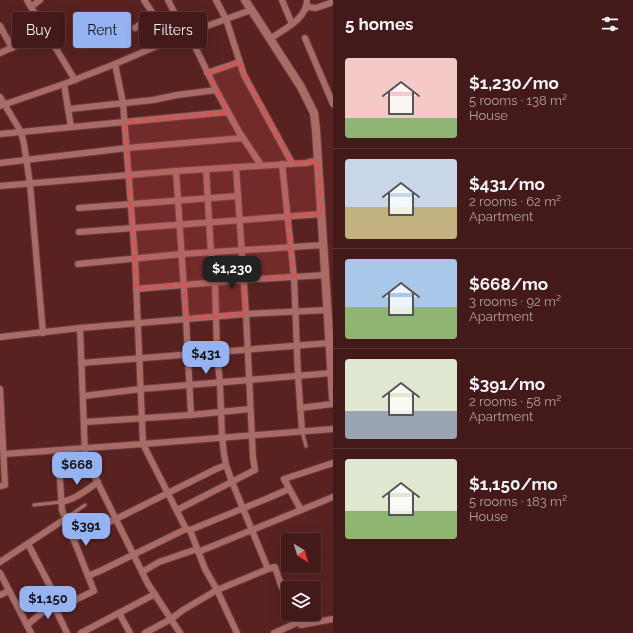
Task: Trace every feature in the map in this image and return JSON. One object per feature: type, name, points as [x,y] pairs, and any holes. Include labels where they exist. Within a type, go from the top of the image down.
[{"type":"street","points":[[27,0],[34,12]]},
{"type":"street","points":[[31,7],[40,0]]},
{"type":"street","points":[[144,0],[151,12]]},
{"type":"street","points":[[168,0],[175,12]]},
{"type":"street","points":[[216,0],[226,19],[244,75],[292,163]]},
{"type":"street","points":[[245,0],[301,87],[314,113],[331,337],[333,398]]},
{"type":"street","points":[[282,0],[292,24]]},
{"type":"street","points":[[270,39],[292,24],[303,14],[307,3],[316,8],[333,2]]},
{"type":"street","points":[[207,26],[251,10]]},
{"type":"street","points":[[135,28],[139,25]]},
{"type":"street","points":[[0,26],[12,48],[0,53]]},
{"type":"street","points":[[305,38],[333,104]]},
{"type":"street","points":[[56,48],[75,80]]},
{"type":"street","points":[[2,105],[75,80],[152,48]]},
{"type":"street","points":[[194,48],[228,112],[261,165]]},
{"type":"street","points":[[207,72],[239,62]]},
{"type":"street","points":[[115,64],[123,103],[133,228],[143,444],[188,530],[205,569],[217,590],[237,633]]},
{"type":"street","points":[[64,84],[71,127]]},
{"type":"street","points":[[69,109],[153,100],[216,90]]},
{"type":"street","points":[[0,98],[2,105],[21,132],[27,160],[43,333]]},
{"type":"street","points":[[0,134],[228,112]]},
{"type":"street","points":[[0,163],[126,148],[243,138]]},
{"type":"street","points":[[0,186],[176,171],[306,163],[318,160]]},
{"type":"street","points":[[282,164],[294,277],[302,431]]},
{"type":"street","points":[[177,510],[255,470],[251,434],[246,314],[236,167]]},
{"type":"street","points":[[206,169],[211,253],[215,283],[222,437],[226,465],[268,569]]},
{"type":"street","points":[[176,171],[191,415]]},
{"type":"street","points":[[79,208],[131,205],[208,197],[238,196]]},
{"type":"street","points":[[79,232],[322,214]]},
{"type":"street","points":[[78,264],[182,254],[324,245]]},
{"type":"street","points":[[136,289],[326,275]]},
{"type":"street","points":[[0,336],[246,314],[328,310]]},
{"type":"street","points":[[80,328],[85,422],[85,454],[142,572],[180,633]]},
{"type":"street","points":[[81,364],[188,356],[297,345],[331,337]]},
{"type":"street","points":[[83,396],[220,382],[332,375]]},
{"type":"street","points":[[0,389],[5,485],[0,486]]},
{"type":"street","points":[[300,408],[333,404]]},
{"type":"street","points":[[85,422],[142,419],[250,409]]},
{"type":"street","points":[[4,454],[143,444],[251,434],[333,429]]},
{"type":"street","points":[[28,625],[57,606],[94,591],[73,539],[61,502],[58,450]]},
{"type":"street","points":[[301,510],[284,479],[333,463]]},
{"type":"street","points":[[73,539],[226,465]]},
{"type":"street","points":[[61,502],[67,501],[82,494],[98,482]]},
{"type":"street","points":[[88,576],[188,530],[266,500],[289,489]]},
{"type":"street","points":[[142,572],[160,562],[198,551],[333,497]]},
{"type":"street","points":[[0,562],[66,519]]},
{"type":"street","points":[[28,544],[68,633]]},
{"type":"street","points":[[145,633],[171,619],[183,610],[217,590],[268,569],[275,567],[281,585]]},
{"type":"street","points":[[0,573],[31,633]]},
{"type":"street","points":[[0,595],[9,591]]},
{"type":"street","points":[[81,633],[155,594]]},
{"type":"street","points":[[119,613],[130,633]]},
{"type":"street","points":[[274,633],[299,622],[301,626],[333,619]]},
{"type":"lane","points":[[302,431],[306,446]]},
{"type":"lane","points":[[34,506],[61,502]]},
{"type":"lane","points":[[66,519],[86,505]]},
{"type":"highlighted area","points":[[239,62],[292,163],[318,160],[322,214],[287,216],[294,277],[243,280],[246,314],[186,319],[184,285],[136,289],[125,122],[228,112],[207,73]]}]
